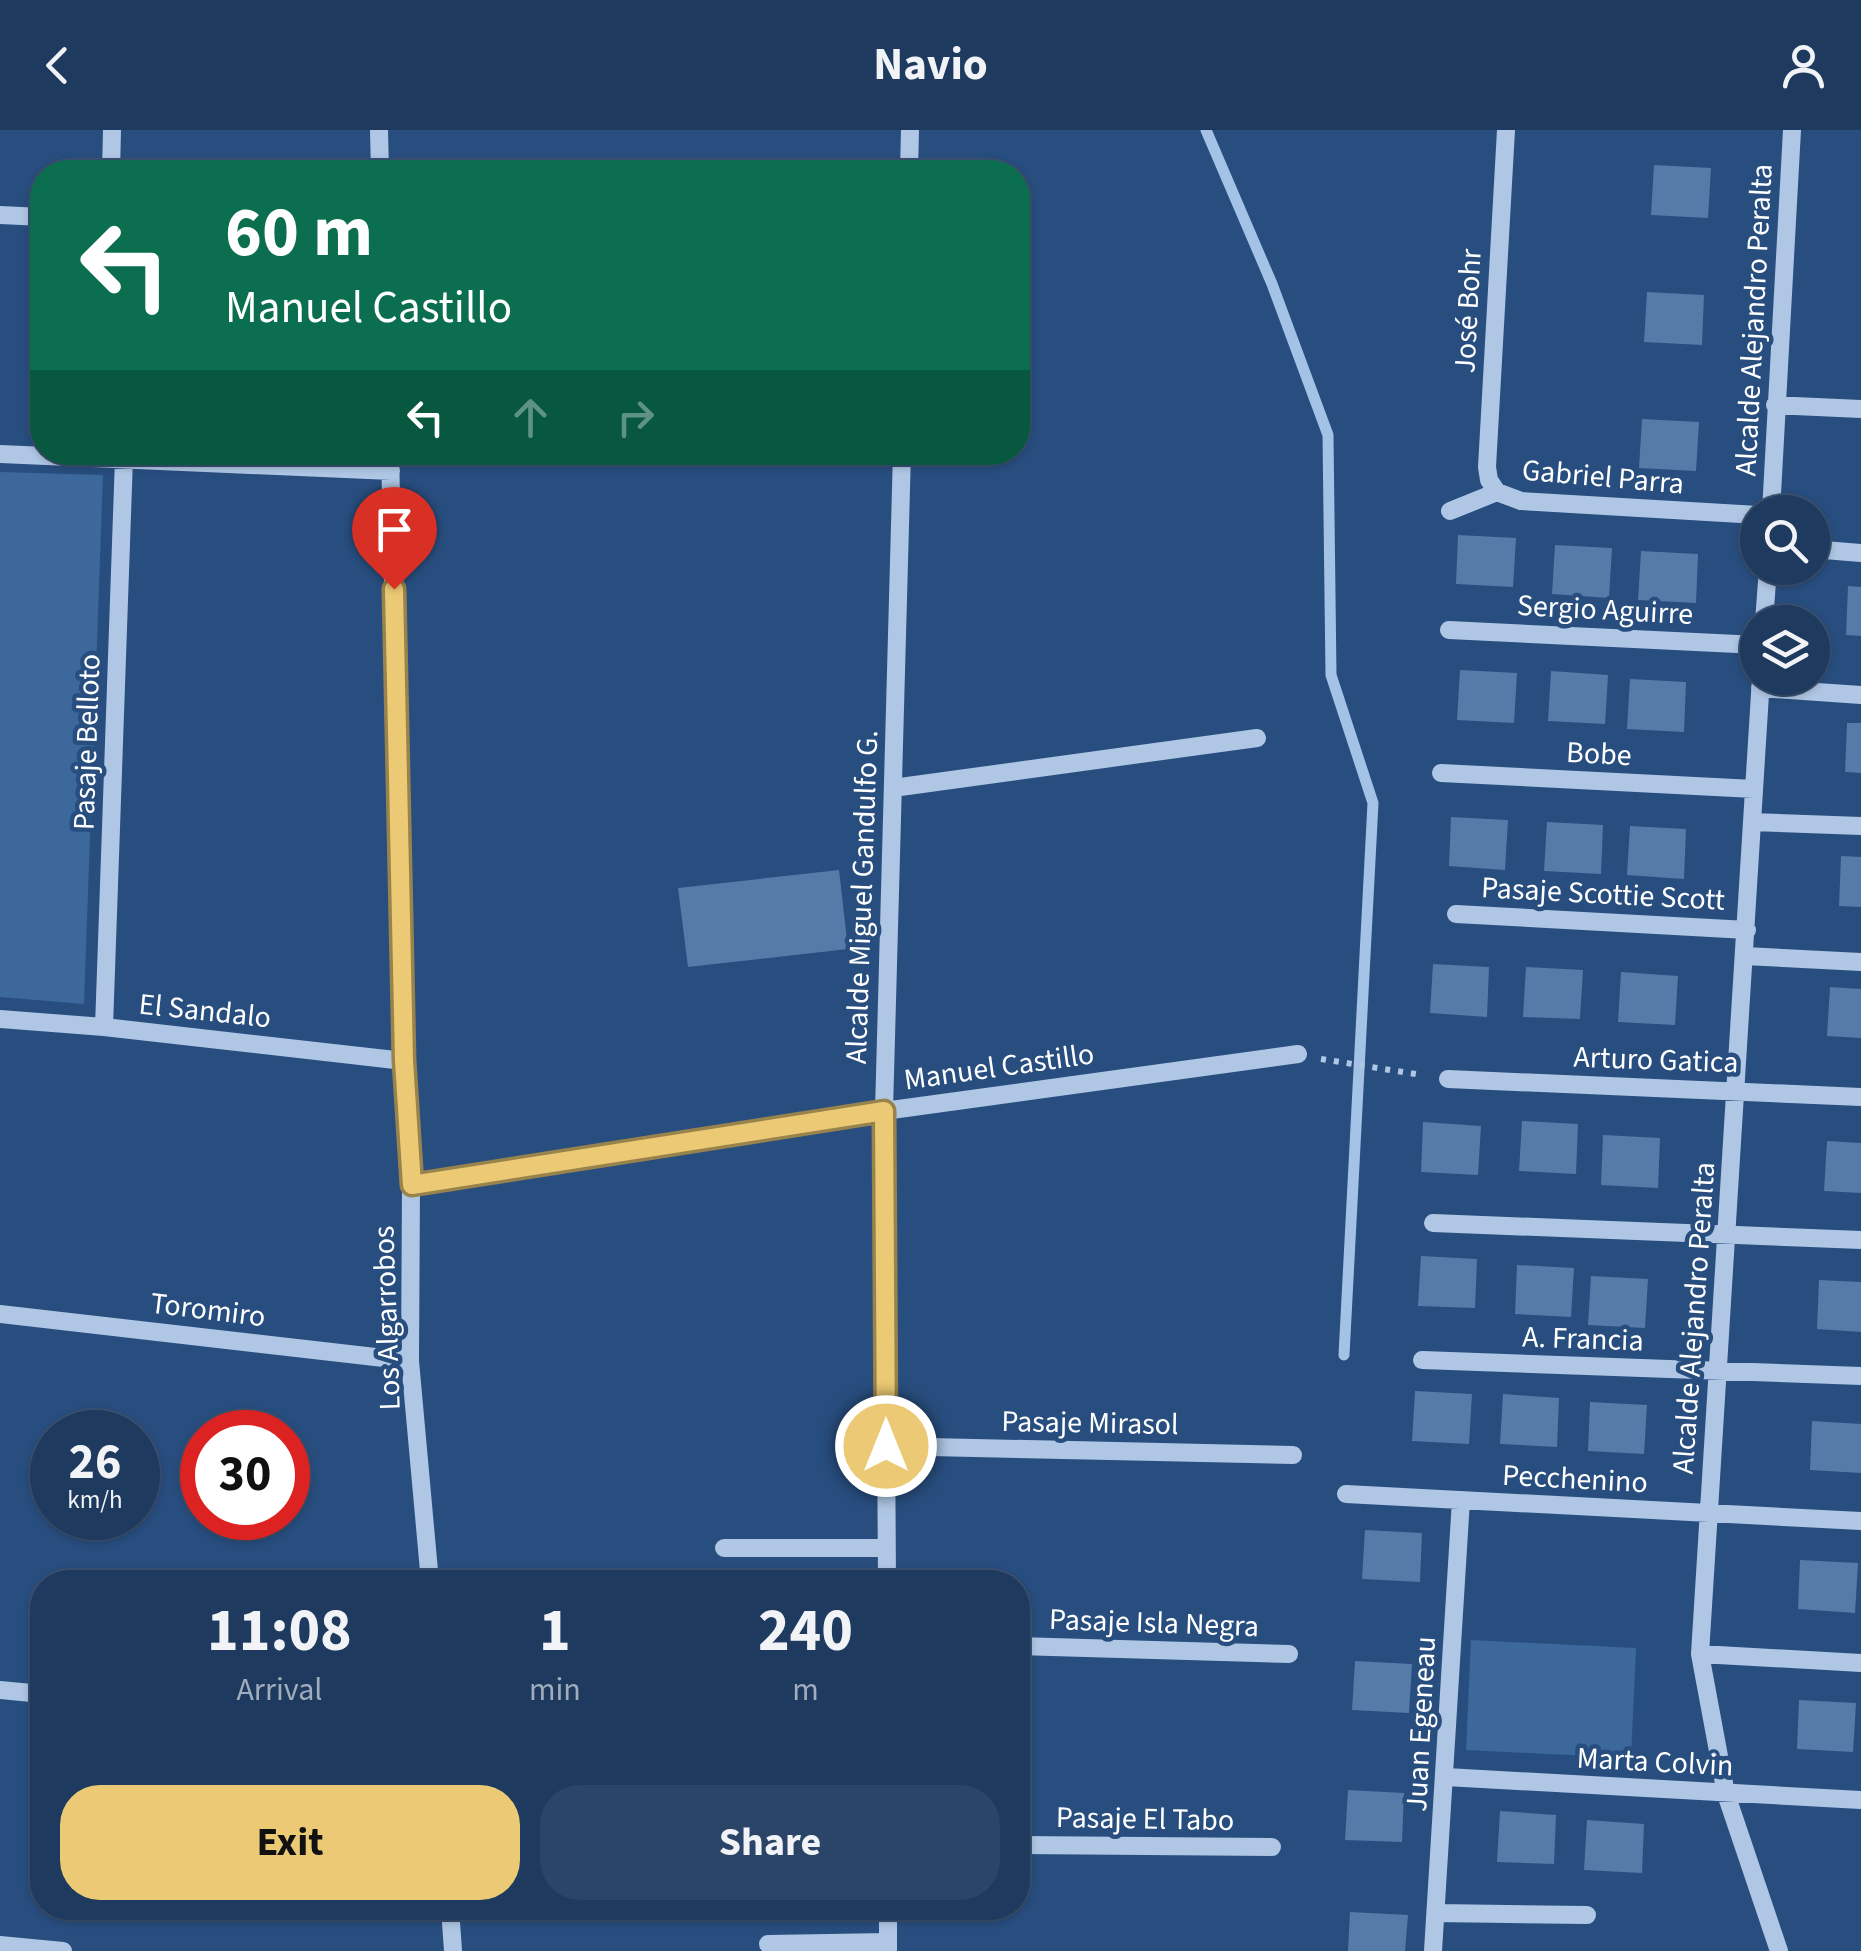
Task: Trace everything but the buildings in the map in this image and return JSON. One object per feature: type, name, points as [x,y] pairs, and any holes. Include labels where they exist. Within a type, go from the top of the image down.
[{"type":"street","points":[[111,160],[112,130]]},
{"type":"street","points":[[379,130],[380,160]]},
{"type":"street","points":[[909,160],[910,130]]},
{"type":"street","name":"José Bohr","points":[[1497,492],[1486,467],[1506,130]]},
{"type":"street","name":"Alcalde Alejandro Peralta","points":[[1772,495],[1792,130]]},
{"type":"street","points":[[0,216],[30,216]]},
{"type":"street","points":[[1775,404],[1861,409]]},
{"type":"street","points":[[0,454],[30,455]]},
{"type":"street","name":"Pasaje Belloto","points":[[104,1027],[124,465]]},
{"type":"street","name":"Los Algarrobos","points":[[390,465],[404,1061],[412,1185],[410,1361],[429,1570]]},
{"type":"street","name":"Alcalde Miguel Gandulfo G.","points":[[887,1570],[884,1111],[902,465]]},
{"type":"street","name":"Gabriel Parra","points":[[1450,511],[1497,492],[1521,502],[1740,515]]},
{"type":"street","points":[[1830,550],[1861,553]]},
{"type":"street","name":"Sergio Aguirre","points":[[1449,630],[1740,644]]},
{"type":"street","points":[[1830,691],[1861,694]]},
{"type":"street","name":"Alcalde Alejandro Peralta","points":[[1760,695],[1700,1654],[1726,1794],[1779,1951]]},
{"type":"street","points":[[893,788],[1258,738]]},
{"type":"street","name":"Bobe","points":[[1440,774],[1754,789]]},
{"type":"street","points":[[1753,822],[1861,826]]},
{"type":"street","name":"Pasaje Scottie Scott","points":[[1456,914],[1747,930]]},
{"type":"street","name":"Pasaje Scottie Scott","points":[[1745,956],[1861,962]]},
{"type":"street","name":"El Sandalo","points":[[0,1019],[404,1061]]},
{"type":"street","name":"Manuel Castillo","points":[[412,1185],[884,1111],[1298,1054]]},
{"type":"street","name":"Arturo Gatica","points":[[1448,1080],[1861,1097]]},
{"type":"street","points":[[1432,1223],[1861,1240]]},
{"type":"street","name":"Toromiro","points":[[0,1314],[410,1361]]},
{"type":"street","name":"A. Francia","points":[[1422,1360],[1861,1376]]},
{"type":"street","name":"Pasaje Mirasol","points":[[886,1446],[1293,1456]]},
{"type":"street","name":"Pecchenino","points":[[1346,1494],[1861,1521]]},
{"type":"street","name":"Juan Egeneau","points":[[1433,1951],[1460,1500]]},
{"type":"street","points":[[724,1548],[886,1548]]},
{"type":"street","name":"Pasaje Isla Negra","points":[[1030,1646],[1289,1654]]},
{"type":"street","points":[[1700,1654],[1861,1663]]},
{"type":"street","points":[[0,1690],[30,1693]]},
{"type":"street","name":"Marta Colvin","points":[[1446,1778],[1861,1800]]},
{"type":"street","name":"Pasaje El Tabo","points":[[1030,1845],[1272,1848]]},
{"type":"street","points":[[1436,1913],[1587,1916]]},
{"type":"street","points":[[451,1920],[453,1951]]},
{"type":"street","points":[[768,1944],[888,1947],[888,1920]]},
{"type":"street","points":[[0,1945],[63,1951]]},
{"type":"path","points":[[1298,1054],[1448,1080]]},
{"type":"shaded area","points":[[0,472],[103,475],[84,1004],[0,997]]},
{"type":"shaded area","points":[[1471,1640],[1636,1648],[1631,1758],[1466,1750]]},
{"type":"waterway","points":[[1206,130],[1272,284],[1328,435],[1331,675],[1373,803],[1344,1355]]},
{"type":"route","points":[[394,589],[404,1061],[412,1185],[884,1111],[886,1446]]}]
